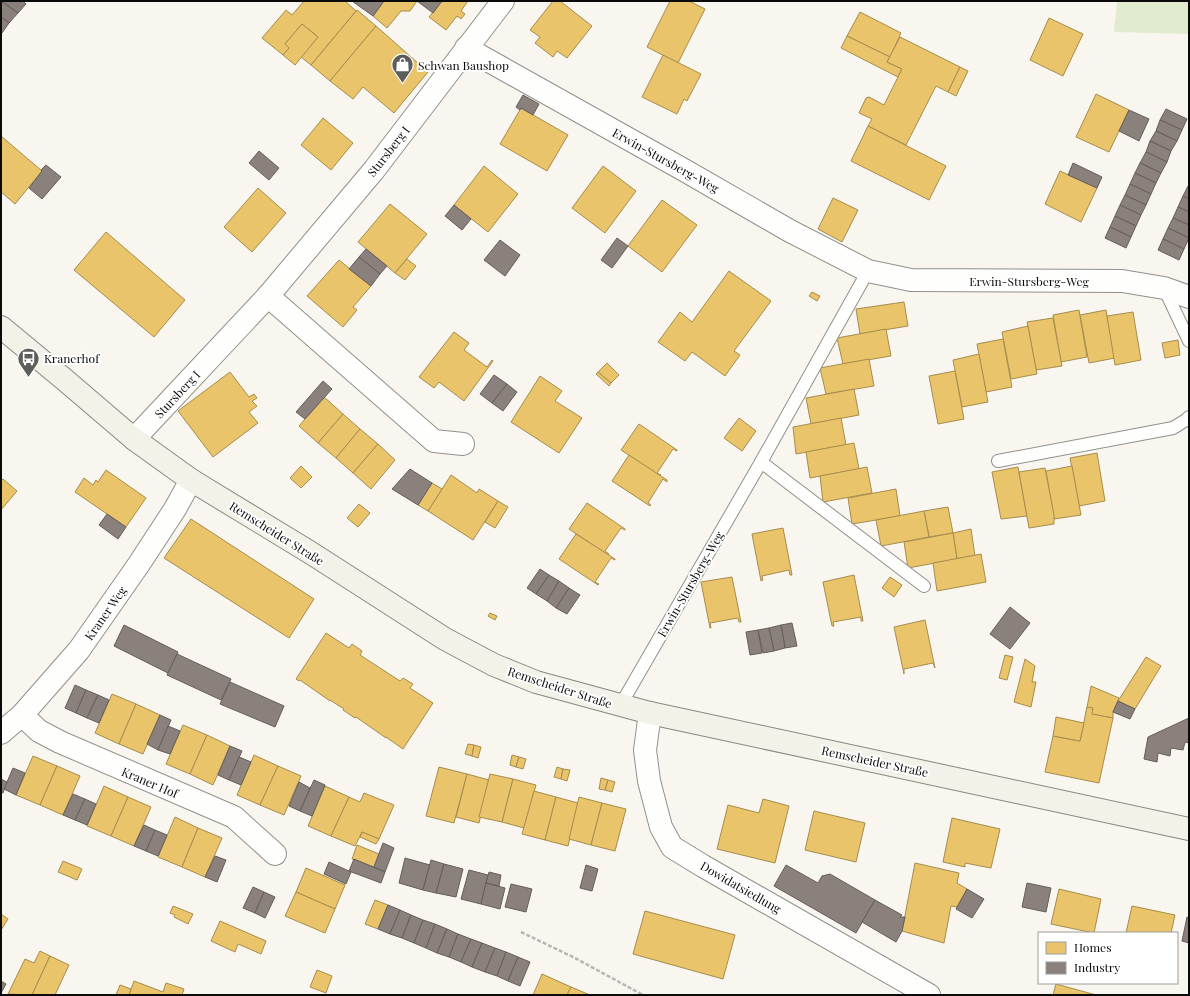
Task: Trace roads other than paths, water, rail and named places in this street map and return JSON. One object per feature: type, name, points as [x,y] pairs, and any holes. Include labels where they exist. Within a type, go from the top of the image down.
[{"type":"main road","name":"Remscheider Straße","points":[[1,327],[134,439],[190,480],[311,553],[445,639],[494,665],[536,682],[650,714],[1189,829]]},
{"type":"street","name":"Stursberg I","points":[[134,439],[268,296],[374,170],[503,1]]},
{"type":"street","name":"Erwin-Stursberg-Weg","points":[[466,48],[790,231],[868,271],[911,280],[1122,281],[1164,288],[1189,297]]},
{"type":"street","points":[[268,296],[434,441],[463,444]]},
{"type":"street","name":"Kraner Weg","points":[[1,733],[22,715],[79,650],[175,509],[190,480]]},
{"type":"street","name":"Dowidatsiedlung","points":[[650,714],[645,750],[649,781],[661,827],[672,847],[929,995]]},
{"type":"street","name":"Kraner Hof","points":[[22,715],[39,731],[60,742],[234,818],[275,854]]},
{"type":"lane","name":"Erwin-Stursberg-Weg","points":[[620,706],[868,271]]},
{"type":"lane","points":[[1164,288],[1189,342]]},
{"type":"lane","points":[[998,461],[1173,428],[1189,417]]},
{"type":"lane","points":[[760,462],[924,586]]},
{"type":"place","name":"Schwan Baushop","points":[[403,84]]},
{"type":"place","name":"Kranerhof","points":[[29,378]]}]
